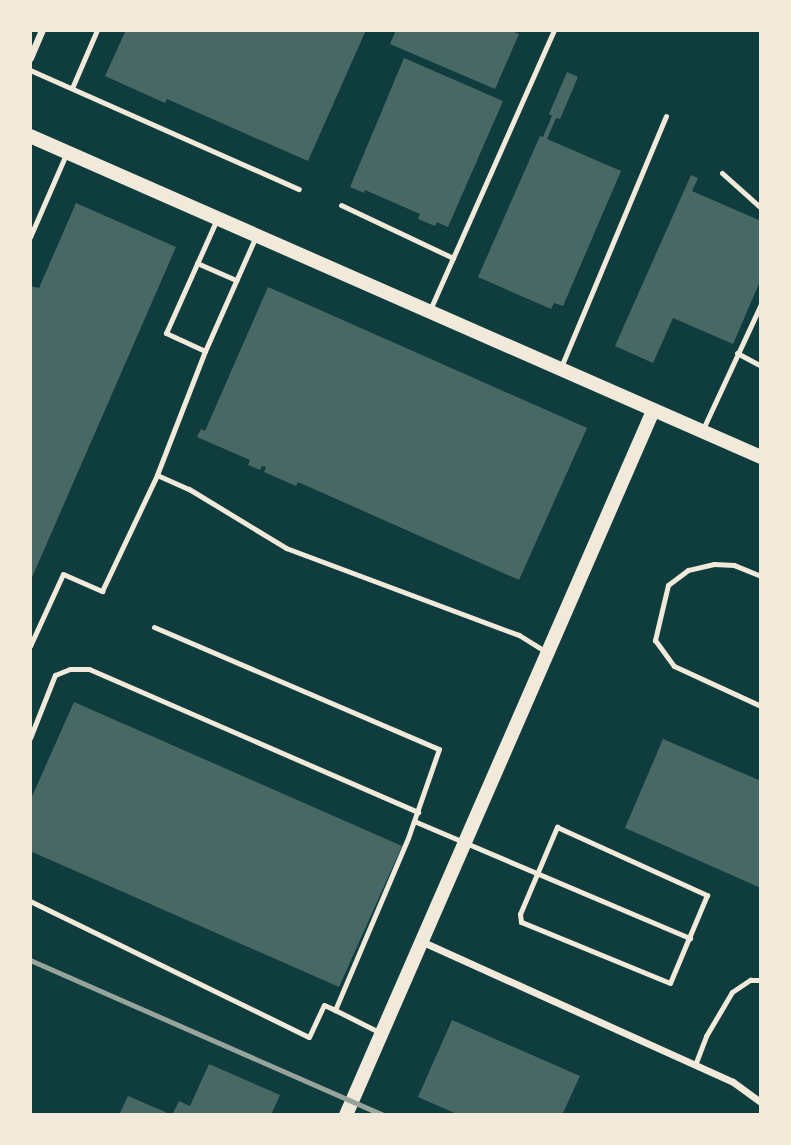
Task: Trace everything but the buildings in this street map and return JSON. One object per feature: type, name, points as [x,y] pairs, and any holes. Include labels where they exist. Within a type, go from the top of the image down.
[{"type":"main road","points":[[30,136],[761,457]]},
{"type":"main road","points":[[346,1115],[653,411]]},
{"type":"street","points":[[30,58],[42,30]]},
{"type":"street","points":[[423,942],[733,1082],[761,1102]]},
{"type":"lane","points":[[72,88],[97,30]]},
{"type":"lane","points":[[429,312],[554,30]]},
{"type":"lane","points":[[30,70],[299,189]]},
{"type":"lane","points":[[559,370],[666,116]]},
{"type":"lane","points":[[30,237],[67,152]]},
{"type":"lane","points":[[722,173],[761,208]]},
{"type":"lane","points":[[341,205],[453,258]]},
{"type":"lane","points":[[205,351],[166,333],[217,219]]},
{"type":"lane","points":[[30,646],[63,574],[102,592],[158,475],[205,351],[256,236]]},
{"type":"lane","points":[[197,262],[236,280]]},
{"type":"lane","points":[[702,432],[761,304]]},
{"type":"lane","points":[[737,353],[761,366]]},
{"type":"lane","points":[[158,475],[189,489],[286,548],[519,635],[548,653]]},
{"type":"lane","points":[[761,576],[734,565],[714,564],[688,570],[668,585],[655,640],[674,666],[761,706]]},
{"type":"lane","points":[[154,627],[439,749],[418,812],[335,1010]]},
{"type":"lane","points":[[30,738],[55,675],[70,669],[89,669],[418,812]]},
{"type":"lane","points":[[414,821],[690,938]]},
{"type":"lane","points":[[559,827],[707,895],[668,984],[521,922],[520,914],[537,873],[559,827]]},
{"type":"lane","points":[[30,901],[309,1037],[324,1005],[382,1034]]},
{"type":"lane","points":[[695,1065],[706,1036],[732,992],[750,979],[761,980]]},
{"type":"railway","points":[[30,960],[383,1115]]}]
